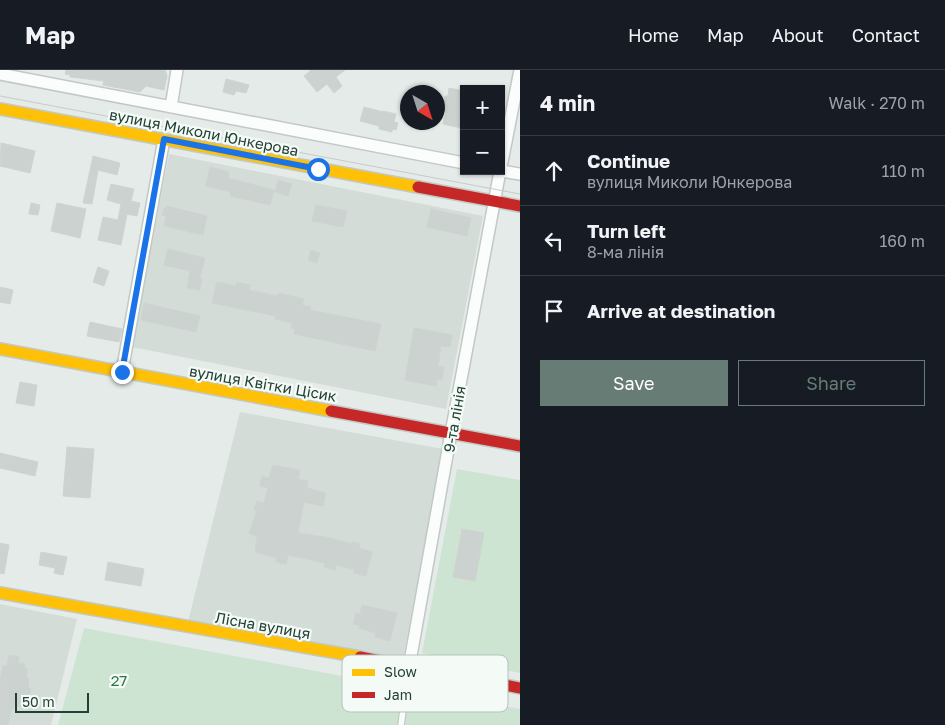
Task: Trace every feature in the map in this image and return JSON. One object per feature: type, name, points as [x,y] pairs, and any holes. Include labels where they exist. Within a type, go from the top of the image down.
[{"type":"street","points":[[171,107],[177,70]]},
{"type":"street","name":"9-та лінія","points":[[505,149],[520,70]]},
{"type":"street","name":"вулиця Миколи Юнкерова","points":[[0,74],[460,162]]},
{"type":"street","name":"вулиця Миколи Юнкерова","points":[[0,109],[520,206]]},
{"type":"street","points":[[122,372],[164,139]]},
{"type":"street","points":[[505,171],[520,174]]},
{"type":"street","name":"9-та лінія","points":[[411,655],[500,175]]},
{"type":"street","name":"вулиця Квітки Цісик","points":[[0,350],[520,446]]},
{"type":"street","name":"Лісна вулиця","points":[[0,593],[343,655]]},
{"type":"lane","points":[[401,725],[403,712]]},
{"type":"shaded area","points":[[169,154],[483,216],[446,409],[132,347]]},
{"type":"shaded area","points":[[240,412],[443,449],[404,655],[380,655],[188,622]]},
{"type":"shaded area","points":[[0,604],[77,619],[51,725],[0,725]]},
{"type":"green space","points":[[457,469],[520,480],[520,673],[508,671],[508,655],[432,655],[422,653]]},
{"type":"green space","name":"27","points":[[84,628],[342,676],[342,712],[508,712],[508,707],[520,709],[520,725],[58,725]]},
{"type":"building","points":[[66,70],[165,70],[167,76],[164,90],[146,86],[140,92],[103,85],[104,81],[70,77],[70,75],[65,74]]},
{"type":"building","points":[[311,70],[345,70],[336,77],[342,86],[334,93],[327,84],[317,92],[304,76]]},
{"type":"building","points":[[226,79],[249,85],[246,93],[236,91],[234,95],[223,92]]},
{"type":"building","points":[[449,88],[460,90],[460,128],[445,124],[445,96],[448,96]]},
{"type":"building","points":[[364,107],[396,114],[394,122],[398,123],[396,130],[392,129],[392,132],[379,129],[379,126],[360,121]]},
{"type":"building","points":[[1,143],[35,151],[30,173],[0,166]]},
{"type":"building","points":[[93,156],[120,163],[117,175],[98,170],[92,204],[83,203]]},
{"type":"building","points":[[210,167],[229,172],[228,178],[274,190],[270,205],[230,196],[231,192],[206,186]]},
{"type":"building","points":[[278,180],[292,184],[288,196],[275,192]]},
{"type":"building","points":[[111,184],[134,189],[131,201],[140,203],[137,216],[127,214],[121,245],[98,240],[103,217],[118,220],[121,204],[107,200]]},
{"type":"building","points":[[31,203],[40,205],[38,215],[29,214]]},
{"type":"building","points":[[57,203],[86,209],[80,238],[51,231]]},
{"type":"building","points":[[316,205],[347,211],[343,227],[312,221]]},
{"type":"building","points":[[167,206],[207,216],[203,235],[164,226],[166,216],[162,215],[164,208],[167,208]]},
{"type":"building","points":[[431,209],[471,218],[467,236],[427,227]]},
{"type":"building","points":[[168,249],[205,258],[200,278],[202,279],[200,290],[187,288],[190,271],[164,265]]},
{"type":"building","points":[[311,250],[320,253],[317,263],[308,260]]},
{"type":"building","points":[[98,267],[109,271],[104,286],[93,282]]},
{"type":"building","points":[[217,282],[236,286],[237,282],[250,285],[249,290],[278,296],[279,293],[304,299],[302,305],[311,307],[310,310],[381,324],[375,351],[294,334],[295,329],[291,328],[292,323],[275,319],[276,316],[212,303]]},
{"type":"building","points":[[0,287],[13,290],[10,304],[0,302]]},
{"type":"building","points":[[144,303],[200,316],[196,332],[141,320]]},
{"type":"building","points":[[90,322],[122,329],[119,342],[87,336]]},
{"type":"building","points":[[414,328],[452,335],[450,347],[441,346],[438,366],[444,367],[442,380],[437,379],[436,386],[405,380]]},
{"type":"building","points":[[20,382],[37,385],[34,406],[16,403]]},
{"type":"building","points":[[67,447],[94,449],[90,498],[63,496]]},
{"type":"building","points":[[0,453],[38,462],[35,476],[0,468]]},
{"type":"building","points":[[273,465],[300,470],[298,479],[308,481],[307,488],[326,493],[323,506],[304,502],[298,533],[331,538],[351,544],[352,542],[360,544],[359,548],[372,552],[366,576],[354,573],[354,569],[336,565],[335,570],[324,567],[325,563],[288,555],[286,564],[276,562],[276,558],[255,552],[257,537],[249,533],[257,510],[254,510],[257,501],[264,503],[268,488],[260,486],[262,476],[269,478]]},
{"type":"building","points":[[462,529],[484,533],[475,581],[453,577]]},
{"type":"building","points":[[0,543],[9,545],[4,574],[0,573]]},
{"type":"building","points":[[41,552],[67,557],[63,575],[54,573],[55,568],[39,565]]},
{"type":"building","points":[[108,562],[144,569],[141,586],[105,580]]},
{"type":"building","points":[[362,605],[397,613],[390,641],[375,637],[376,633],[359,628],[360,626],[353,624],[356,613],[360,614]]},
{"type":"building","points":[[9,655],[19,657],[18,663],[25,664],[24,668],[27,668],[27,679],[29,679],[28,688],[31,689],[28,699],[23,698],[21,707],[14,706],[13,710],[11,710],[8,725],[0,725],[0,679],[3,665],[7,666]]},
{"type":"tram line","points":[[0,96],[520,194]]},
{"type":"traffic: slow","points":[[0,109],[418,187]]},
{"type":"traffic: slow","points":[[0,349],[331,411]]},
{"type":"traffic: slow","points":[[0,593],[349,655]]},
{"type":"traffic: jam","points":[[418,187],[520,206]]},
{"type":"traffic: jam","points":[[331,411],[520,446]]},
{"type":"traffic: jam","points":[[508,686],[520,688]]},
{"type":"route","points":[[122,372],[164,139],[318,169]]}]
